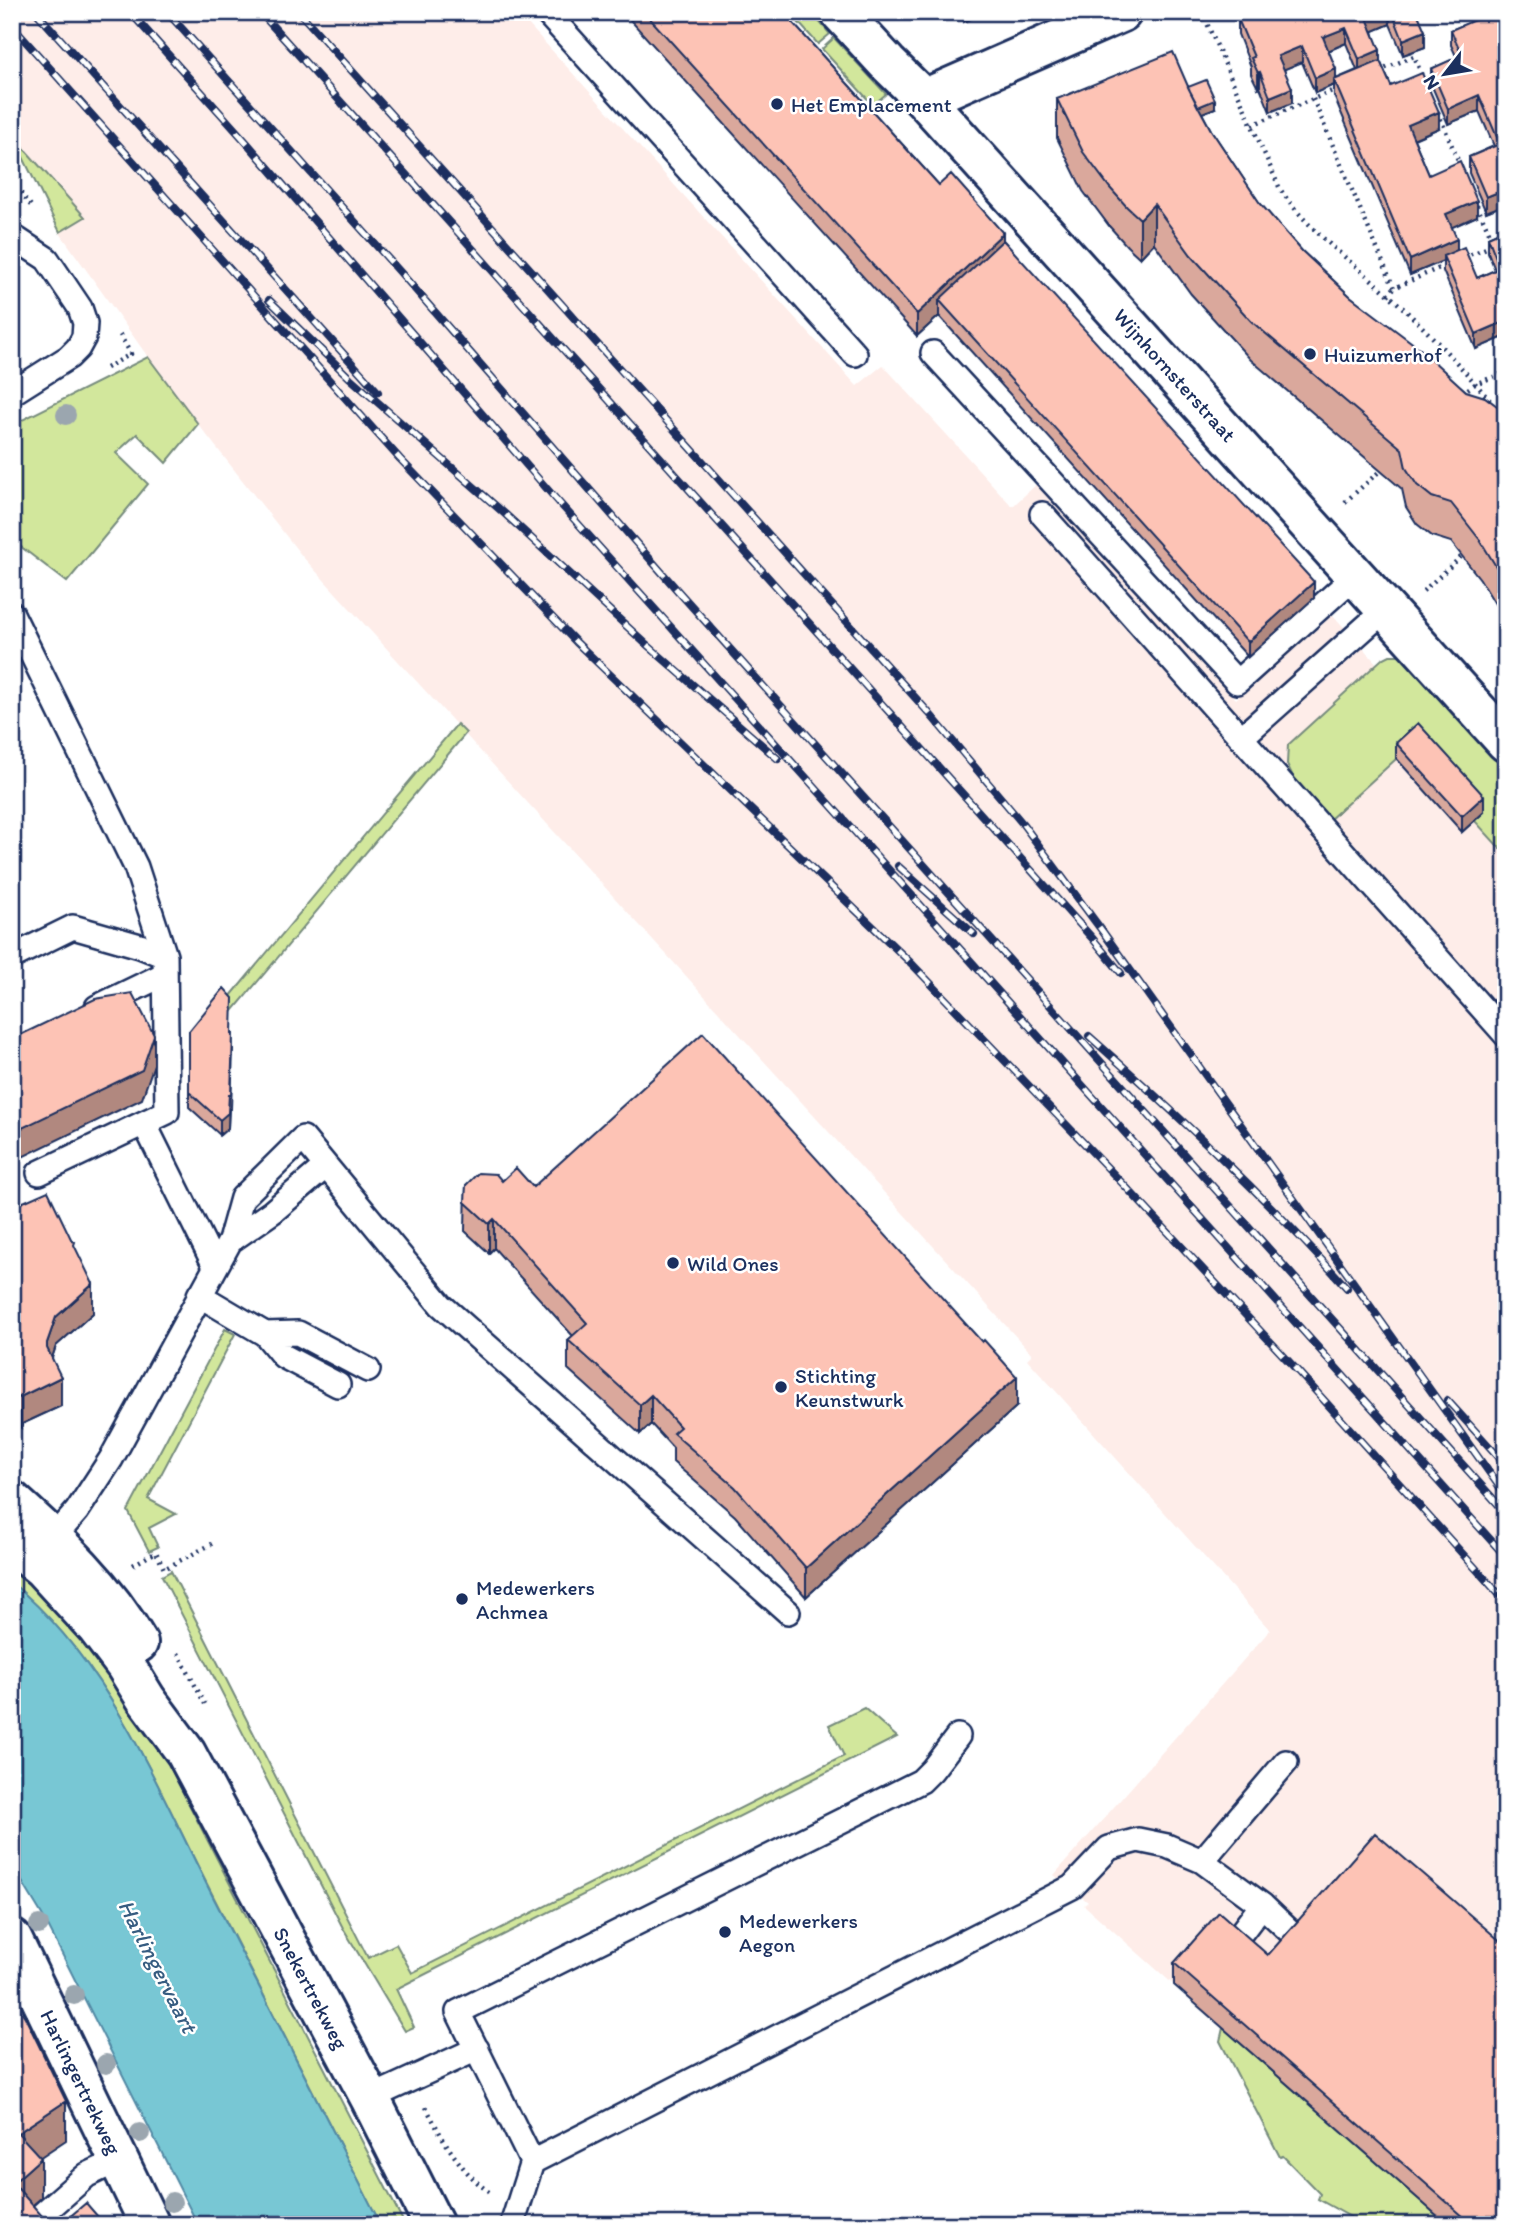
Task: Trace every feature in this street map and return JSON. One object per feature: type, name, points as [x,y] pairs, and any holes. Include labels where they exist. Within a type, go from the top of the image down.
[{"type":"street","name":"Wijnhornsterstraat","points":[[840,12],[924,99],[1506,742]]},
{"type":"street","points":[[924,99],[1122,12]]},
{"type":"street","name":"Snekertrekweg","points":[[12,1501],[33,1548],[88,1573],[130,1627],[166,1691],[186,1753],[370,2098],[434,2225]]},
{"type":"street","name":"Harlingertrekweg","points":[[12,1939],[150,2225]]},
{"type":"lane","points":[[546,12],[855,354]]},
{"type":"lane","points":[[12,236],[47,258],[80,308],[85,323],[84,337],[69,357],[12,393]]},
{"type":"lane","points":[[933,353],[1237,682],[1356,575]]},
{"type":"lane","points":[[1042,514],[1506,1035]]},
{"type":"lane","points":[[1241,738],[1386,609]]},
{"type":"lane","points":[[12,614],[136,867],[165,965],[167,1112],[40,1173]]},
{"type":"lane","points":[[12,957],[73,927],[140,946],[165,965]]},
{"type":"lane","points":[[83,1014],[165,965]]},
{"type":"lane","points":[[144,1123],[215,1266]]},
{"type":"lane","points":[[33,1548],[78,1511],[111,1459],[230,1241],[242,1198],[303,1138],[441,1305],[789,1612]]},
{"type":"lane","points":[[230,1241],[272,1212],[326,1166]]},
{"type":"lane","points":[[200,1295],[265,1334],[283,1356],[338,1385]]},
{"type":"lane","points":[[265,1334],[298,1333],[368,1370]]},
{"type":"lane","points":[[512,2225],[532,2162],[458,2012],[921,1781],[958,1736]]},
{"type":"lane","points":[[1202,1861],[1286,1762]]},
{"type":"lane","points":[[532,2162],[1072,1887],[1109,1849],[1139,1840],[1167,1846],[1202,1861],[1262,1905],[1300,1941]]},
{"type":"lane","points":[[1231,1946],[1262,1905]]},
{"type":"lane","points":[[370,2098],[477,2049]]},
{"type":"lane","points":[[30,2225],[87,2175],[119,2160]]},
{"type":"path","points":[[1202,12],[1280,189],[1293,208],[1309,227],[1388,295],[1499,412]]},
{"type":"path","points":[[1373,74],[1414,57],[1425,82]]},
{"type":"path","points":[[1252,125],[1350,84]]},
{"type":"path","points":[[1313,99],[1394,288]]},
{"type":"path","points":[[1435,107],[1462,169]]},
{"type":"path","points":[[1388,295],[1394,288],[1494,245],[1472,194]]},
{"type":"path","points":[[1452,399],[1475,384],[1506,372]]},
{"type":"path","points":[[1344,503],[1381,470]]},
{"type":"path","points":[[1423,591],[1462,556]]},
{"type":"path","points":[[142,1560],[156,1552],[164,1569],[212,1544]]},
{"type":"shaded area","points":[[12,12],[517,12],[857,386],[883,365],[1011,505],[1039,482],[1236,699],[1331,613],[1506,806],[1506,2225],[1174,1985],[1084,1905],[1088,1902],[1054,1875],[1270,1630],[1027,1359],[1032,1354],[302,556],[198,424],[60,233],[12,136]]},
{"type":"green space","points":[[789,12],[811,12],[830,34],[818,44]]},
{"type":"green space","points":[[834,38],[886,94],[873,105],[822,49]]},
{"type":"green space","points":[[12,135],[85,217],[60,232]]},
{"type":"green space","points":[[148,357],[198,424],[166,463],[137,434],[116,453],[148,484],[67,582],[16,543],[12,546],[12,425]]},
{"type":"green space","points":[[1399,655],[1407,662],[1506,771],[1506,855],[1474,820],[1418,739],[1329,820],[1296,783],[1287,764],[1288,745],[1382,659]]},
{"type":"green space","points":[[457,724],[466,733],[233,1011],[225,1003]]},
{"type":"green space","points":[[225,1329],[235,1334],[148,1499],[176,1514],[149,1528],[158,1547],[149,1551],[128,1511]]},
{"type":"green space","points":[[12,1557],[137,1703],[405,2225],[381,2225],[146,1762],[101,1684],[75,1648],[45,1614],[12,1583]]},
{"type":"green space","points":[[171,1571],[368,1958],[396,1944],[412,1973],[844,1756],[829,1725],[864,1708],[897,1737],[396,1989],[414,2027],[405,2031],[343,1928],[162,1576]]},
{"type":"green space","points":[[1223,2028],[1448,2225],[1365,2225],[1318,2199],[1320,2194],[1283,2156],[1280,2157],[1220,2041]]},
{"type":"water","name":"Harlingervaart","points":[[12,1583],[46,1614],[75,1649],[126,1725],[381,2225],[198,2225],[44,1918],[12,1865]]},
{"type":"building","name":"Het Emplacement","points":[[644,12],[783,12],[939,185],[951,174],[1003,233],[917,314]]},
{"type":"building","points":[[1253,12],[1381,12],[1367,18],[1380,50],[1359,59],[1346,28],[1323,37],[1336,69],[1315,78],[1302,46],[1278,56],[1292,88],[1270,97],[1251,58],[1254,57],[1238,19]]},
{"type":"building","points":[[1392,12],[1417,12],[1425,31],[1403,40]]},
{"type":"building","points":[[1493,12],[1499,12],[1506,27],[1506,189],[1486,197],[1469,157],[1500,144],[1479,95],[1448,109],[1431,69],[1462,55],[1451,30]]},
{"type":"building","name":"Huizumerhof","points":[[1173,52],[1211,130],[1259,202],[1302,251],[1350,296],[1419,348],[1466,391],[1485,397],[1501,409],[1506,417],[1506,583],[1480,540],[1451,503],[1432,497],[1417,485],[1406,468],[1402,449],[1251,321],[1191,255],[1154,204],[1140,219],[1110,188],[1083,152],[1057,99]]},
{"type":"building","points":[[1380,61],[1391,86],[1422,73],[1439,112],[1408,125],[1429,175],[1460,161],[1477,201],[1446,214],[1457,239],[1410,260],[1334,80]]},
{"type":"building","points":[[1206,80],[1215,100],[1198,107],[1188,87]]},
{"type":"building","points":[[1506,229],[1506,321],[1476,334],[1443,256],[1464,247],[1477,278],[1500,268],[1488,237]]},
{"type":"building","points":[[1003,240],[1314,582],[1248,642],[939,300]]},
{"type":"building","points":[[1418,723],[1484,796],[1462,816],[1396,743]]},
{"type":"building","points":[[224,988],[233,998],[233,1033],[231,1094],[228,1113],[220,1120],[189,1092],[189,1031]]},
{"type":"building","points":[[132,993],[154,1035],[142,1070],[12,1133],[12,1039],[95,999]]},
{"type":"building","points":[[703,1033],[982,1342],[984,1340],[1017,1377],[806,1568],[735,1487],[673,1433],[680,1427],[651,1395],[640,1405],[568,1340],[587,1323],[494,1219],[489,1224],[465,1202],[466,1185],[478,1173],[496,1174],[502,1181],[516,1168],[533,1187]]},
{"type":"building","points":[[48,1191],[93,1284],[56,1317],[47,1343],[61,1377],[22,1396],[21,1399],[12,1390],[12,1207]]},
{"type":"building","points":[[1375,1833],[1506,1946],[1506,2225],[1473,2225],[1174,1963],[1219,1912],[1268,1955]]},
{"type":"building","points":[[12,1998],[25,2017],[66,2101],[18,2133],[41,2158],[13,2183],[50,2225],[12,2225]]},
{"type":"building","points":[[86,2203],[105,2225],[60,2225]]},
{"type":"railway","points":[[36,12],[378,392]]},
{"type":"railway","points":[[130,12],[555,498],[1506,1557]]},
{"type":"railway","points":[[167,12],[400,272],[678,591],[1506,1513]]},
{"type":"railway","points":[[260,12],[1121,973]]},
{"type":"railway","points":[[299,12],[929,713],[1022,823],[1103,932],[1506,1496]]},
{"type":"railway","points":[[12,26],[400,459],[576,642],[913,965],[1294,1367],[1506,1602]]},
{"type":"railway","points":[[269,300],[350,378],[778,759]]},
{"type":"railway","points":[[898,866],[974,934]]},
{"type":"railway","points":[[1089,1036],[1222,1158],[1347,1288]]},
{"type":"railway","points":[[1447,1400],[1506,1465]]},
{"type":"place","name":"Het Emplacement","points":[[777,104]]},
{"type":"place","name":"Huizumerhof","points":[[1310,354]]},
{"type":"place","name":"Wild Ones","points":[[673,1263]]},
{"type":"place","name":"Stichting Keunstwurk","points":[[781,1387]]},
{"type":"place","name":"Medewerkers Achmea","points":[[462,1599]]},
{"type":"place","name":"Medewerkers Aegon","points":[[725,1932]]}]
